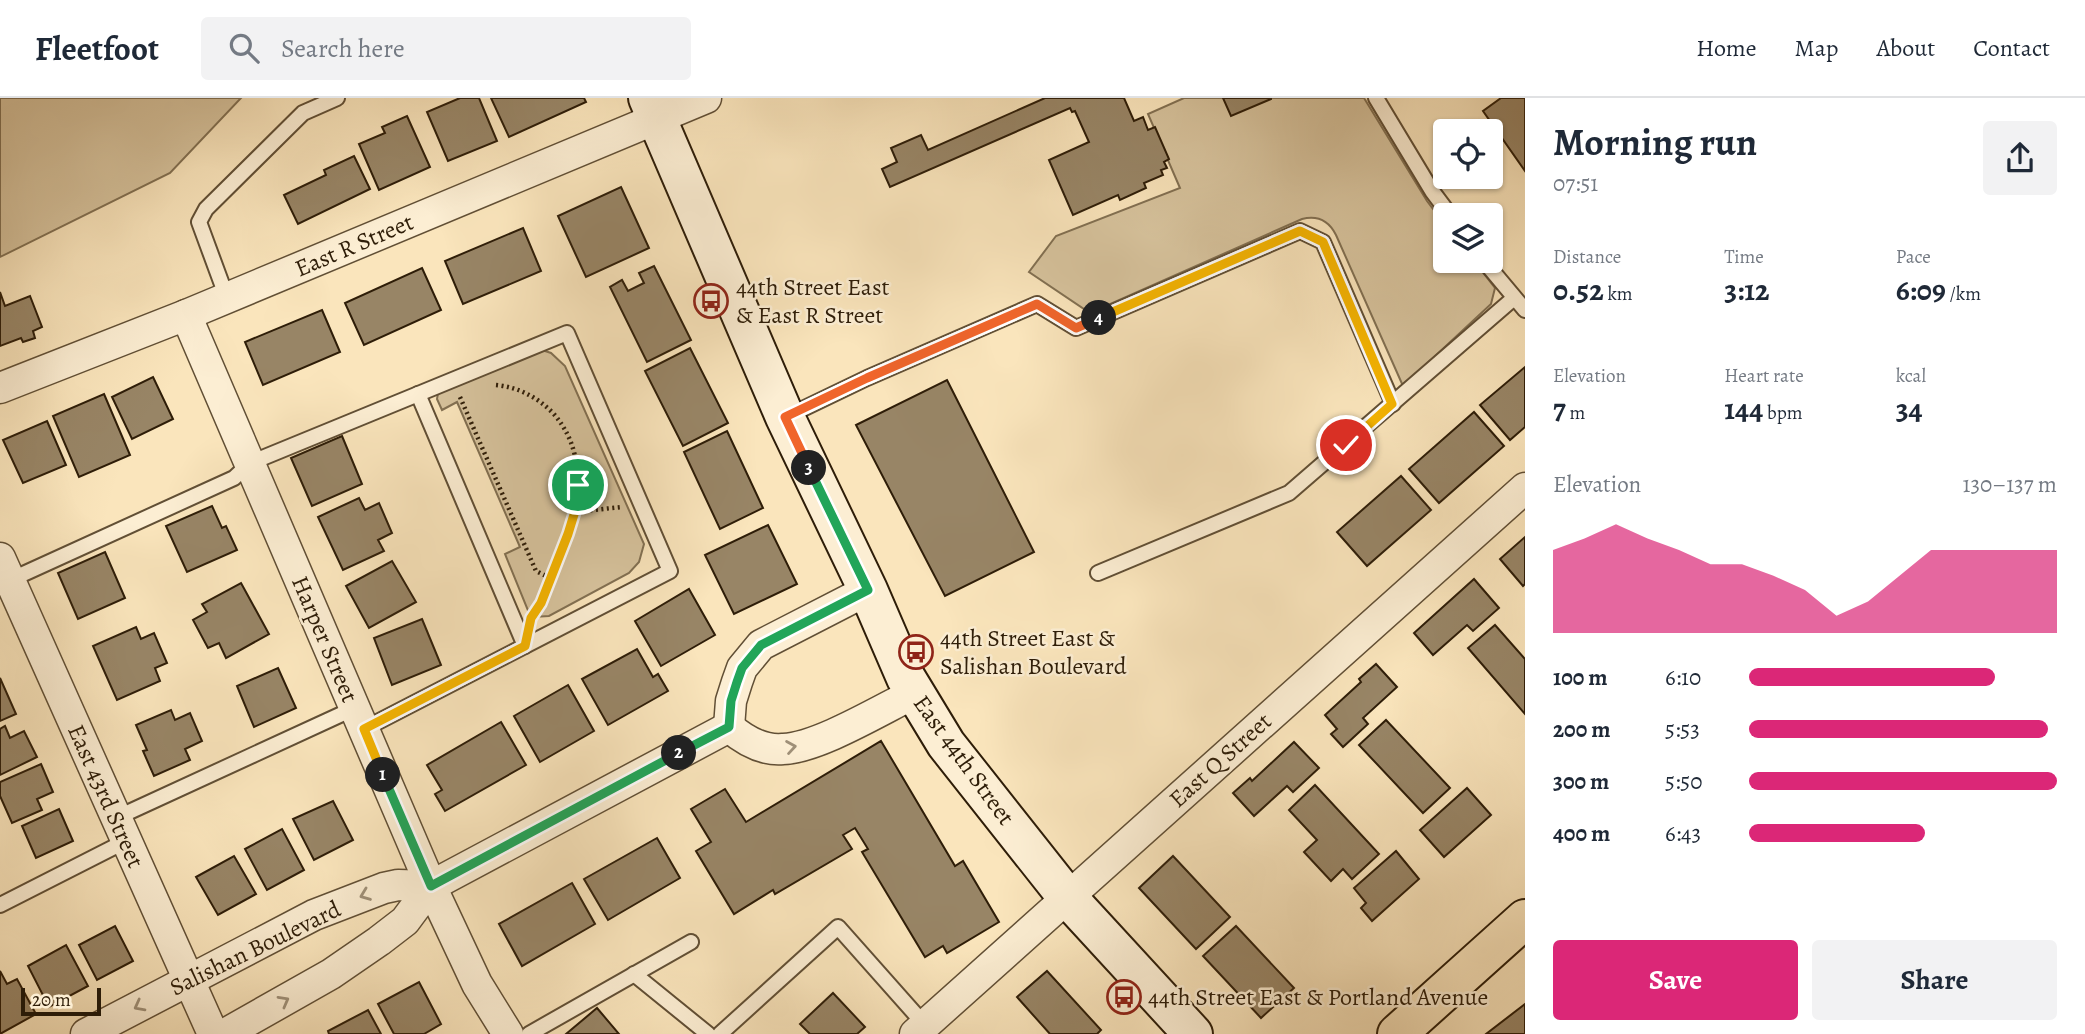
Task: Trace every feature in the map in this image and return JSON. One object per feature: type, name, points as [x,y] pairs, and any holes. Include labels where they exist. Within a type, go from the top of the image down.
[{"type":"main road","points":[[1397,1034],[1525,919]]},
{"type":"street","name":"East R Street","points":[[0,388],[227,298],[652,109],[706,98]]},
{"type":"street","name":"East 44th Street","points":[[652,109],[785,417],[868,590],[906,678],[946,744],[1067,897],[1193,1034]]},
{"type":"street","name":"Harper Street","points":[[186,315],[431,886],[477,984],[508,1034]]},
{"type":"street","name":"East Q Street","points":[[920,1030],[1525,488]]},
{"type":"street","name":"East 43rd Street","points":[[5,569],[213,1034]]},
{"type":"street","points":[[868,590],[761,645],[742,668],[731,701],[729,727],[740,737],[756,745],[783,750],[820,740],[915,693]]},
{"type":"street","name":"Salishan Boulevard","points":[[225,1034],[331,974],[370,947],[405,921],[431,886],[729,727]]},
{"type":"street","name":"Salishan Boulevard","points":[[86,1034],[285,929],[360,897],[398,885],[431,886]]},
{"type":"lane","points":[[227,298],[199,222],[205,209],[303,113],[337,98]]},
{"type":"lane","points":[[1376,98],[1441,203]]},
{"type":"lane","points":[[785,417],[1037,304],[1076,328],[1300,231],[1323,242],[1392,404]]},
{"type":"lane","points":[[1494,273],[1525,310]]},
{"type":"lane","points":[[1098,573],[1289,493],[1514,298]]},
{"type":"lane","points":[[0,905],[121,830],[359,719],[525,646],[670,571],[567,333],[250,463],[234,478],[5,569]]},
{"type":"lane","points":[[418,394],[525,646]]},
{"type":"lane","points":[[719,1034],[838,927],[920,1030]]},
{"type":"lane","points":[[530,1034],[691,942]]},
{"type":"lane","points":[[634,974],[708,1034]]},
{"type":"path","points":[[484,386],[514,388],[530,394],[544,404],[558,420],[570,441],[576,463],[578,485],[574,513],[541,603],[531,618],[525,646]]},
{"type":"path","points":[[470,389],[458,394],[536,571],[551,578]]},
{"type":"path","points":[[574,513],[623,507],[640,501]]},
{"type":"shaded area","points":[[0,98],[241,98],[170,173],[0,257]]},
{"type":"shaded area","points":[[1184,98],[1364,98],[1433,209],[1433,273],[1483,273],[1495,288],[1491,304],[1403,386],[1336,235],[1326,223],[1308,218],[1090,313],[1029,272],[1056,236],[1180,188],[1148,114]]},
{"type":"shaded area","points":[[542,350],[551,353],[565,366],[644,544],[639,562],[629,573],[549,616],[533,617],[505,554],[520,547],[457,402],[442,410],[437,399],[438,393]]},
{"type":"building","points":[[460,98],[479,98],[497,141],[448,161],[427,112]]},
{"type":"building","points":[[491,98],[584,98],[586,102],[509,137]]},
{"type":"building","points":[[1045,98],[1124,98],[1134,121],[1143,117],[1148,130],[1155,127],[1169,159],[1164,162],[1167,168],[1161,170],[1163,175],[1144,183],[1146,188],[1120,200],[1118,195],[1073,215],[1049,160],[1089,142],[1075,111],[1072,112],[1070,108],[890,187],[882,169],[897,162],[891,148],[921,135],[928,150]]},
{"type":"building","points":[[1223,98],[1271,98],[1271,99],[1231,116]]},
{"type":"building","points":[[1501,98],[1525,98],[1525,171],[1503,140],[1503,119],[1489,119],[1483,111]]},
{"type":"building","points":[[407,116],[430,167],[379,190],[359,144],[385,133],[382,127]]},
{"type":"building","points":[[354,156],[370,189],[298,224],[284,195],[326,175],[324,170]]},
{"type":"building","points":[[621,187],[649,248],[586,277],[558,216]]},
{"type":"building","points":[[523,228],[541,271],[463,304],[445,261]]},
{"type":"building","points":[[654,266],[691,340],[647,362],[610,287],[622,280],[628,291],[644,283],[639,273]]},
{"type":"building","points":[[422,268],[441,310],[364,345],[345,303]]},
{"type":"building","points":[[0,292],[5,306],[30,296],[42,327],[33,331],[35,338],[23,342],[21,338],[0,346]]},
{"type":"building","points":[[322,310],[340,352],[263,385],[245,342]]},
{"type":"building","points":[[690,348],[728,423],[683,446],[645,371]]},
{"type":"building","points":[[1525,367],[1525,427],[1510,440],[1480,405]]},
{"type":"building","points":[[153,377],[173,419],[132,439],[112,397]]},
{"type":"building","points":[[947,380],[1034,552],[945,596],[856,425]]},
{"type":"building","points":[[104,394],[130,455],[79,477],[53,416]]},
{"type":"building","points":[[1474,412],[1504,446],[1439,503],[1409,469]]},
{"type":"building","points":[[47,421],[66,465],[23,483],[3,440]]},
{"type":"building","points":[[727,431],[763,508],[720,529],[684,452]]},
{"type":"building","points":[[342,436],[362,484],[312,506],[291,458]]},
{"type":"building","points":[[1401,476],[1431,510],[1367,566],[1337,532]]},
{"type":"building","points":[[359,498],[365,510],[379,503],[392,533],[378,540],[384,551],[343,570],[318,517]]},
{"type":"building","points":[[212,506],[222,528],[226,526],[237,550],[187,572],[166,526]]},
{"type":"building","points":[[768,525],[797,584],[734,614],[705,555]]},
{"type":"building","points":[[1525,537],[1525,584],[1523,586],[1500,559]]},
{"type":"building","points":[[105,552],[125,598],[78,619],[58,573]]},
{"type":"building","points":[[392,561],[416,602],[369,628],[346,586]]},
{"type":"building","points":[[1474,579],[1499,608],[1473,631],[1467,625],[1433,655],[1414,633]]},
{"type":"building","points":[[241,583],[269,634],[226,658],[219,643],[208,648],[193,620],[207,612],[202,604]]},
{"type":"building","points":[[689,589],[715,635],[661,666],[635,621]]},
{"type":"building","points":[[422,619],[441,665],[392,685],[374,638]]},
{"type":"building","points":[[1495,625],[1525,659],[1525,714],[1468,648]]},
{"type":"building","points":[[136,627],[141,639],[154,633],[167,663],[155,668],[160,681],[117,700],[93,646]]},
{"type":"building","points":[[637,649],[653,677],[658,674],[668,691],[608,725],[582,679]]},
{"type":"building","points":[[1376,664],[1397,687],[1363,718],[1368,724],[1343,747],[1331,734],[1337,729],[1325,715],[1361,682],[1359,679]]},
{"type":"building","points":[[278,668],[296,708],[254,727],[237,686]]},
{"type":"building","points":[[0,678],[16,714],[0,721]]},
{"type":"building","points":[[568,685],[594,731],[540,762],[514,716]]},
{"type":"building","points":[[171,710],[175,720],[190,713],[202,741],[185,749],[190,760],[154,776],[136,725]]},
{"type":"building","points":[[1386,720],[1450,788],[1423,813],[1359,745]]},
{"type":"building","points":[[501,722],[526,765],[445,811],[435,794],[442,790],[427,765]]},
{"type":"building","points":[[5,726],[10,738],[24,731],[37,757],[0,775],[0,729]]},
{"type":"building","points":[[881,741],[955,866],[963,861],[999,922],[947,953],[943,946],[925,957],[862,852],[868,849],[855,828],[843,835],[852,849],[775,894],[773,890],[734,914],[696,851],[711,842],[691,809],[725,789],[746,822]]},
{"type":"building","points":[[1294,742],[1319,768],[1293,792],[1287,786],[1254,816],[1233,793],[1250,778],[1252,781]]},
{"type":"building","points":[[41,764],[53,792],[37,799],[42,810],[12,823],[0,796],[0,782]]},
{"type":"building","points":[[1315,785],[1379,854],[1352,879],[1343,869],[1331,881],[1304,852],[1317,840],[1289,810]]},
{"type":"building","points":[[1467,788],[1491,815],[1444,857],[1420,830]]},
{"type":"building","points":[[333,801],[353,840],[314,860],[293,819]]},
{"type":"building","points":[[59,809],[73,841],[36,858],[22,826]]},
{"type":"building","points":[[282,829],[304,870],[267,890],[245,849]]},
{"type":"building","points":[[657,838],[680,878],[608,920],[584,879]]},
{"type":"building","points":[[1396,851],[1419,879],[1372,921],[1361,908],[1366,903],[1354,888]]},
{"type":"building","points":[[234,856],[256,894],[218,915],[196,877]]},
{"type":"building","points":[[1173,856],[1230,917],[1196,949],[1139,888]]},
{"type":"building","points":[[572,883],[595,924],[522,966],[499,924]]},
{"type":"building","points":[[115,926],[133,961],[97,980],[79,945]]},
{"type":"building","points":[[1236,926],[1294,988],[1261,1018],[1203,956]]},
{"type":"building","points":[[66,945],[88,986],[49,1007],[28,966]]},
{"type":"building","points":[[0,971],[7,984],[17,979],[36,1014],[0,1034]]},
{"type":"building","points":[[1047,971],[1101,1030],[1097,1034],[1050,1034],[1017,997]]},
{"type":"building","points":[[419,982],[441,1024],[424,1034],[394,1034],[378,1004]]},
{"type":"building","points":[[833,993],[865,1027],[857,1034],[810,1034],[800,1024]]},
{"type":"building","points":[[1525,1004],[1525,1034],[1486,1034]]},
{"type":"building","points":[[597,1008],[619,1034],[566,1034]]},
{"type":"building","points":[[368,1010],[381,1034],[329,1034],[328,1031]]},
{"type":"place","name":"44th Street East & East R Street","points":[[711,301]]},
{"type":"place","name":"44th Street East & Salishan Boulevard","points":[[916,652]]},
{"type":"place","name":"44th Street East & Portland Avenue","points":[[1124,997]]},
{"type":"route","points":[[578,485],[576,508],[568,534],[541,603],[531,618],[525,646],[364,729],[431,886],[729,727],[731,701],[742,668],[761,645],[868,590],[785,417],[1037,304],[1076,328],[1300,231],[1323,242],[1392,404],[1346,445]]}]
